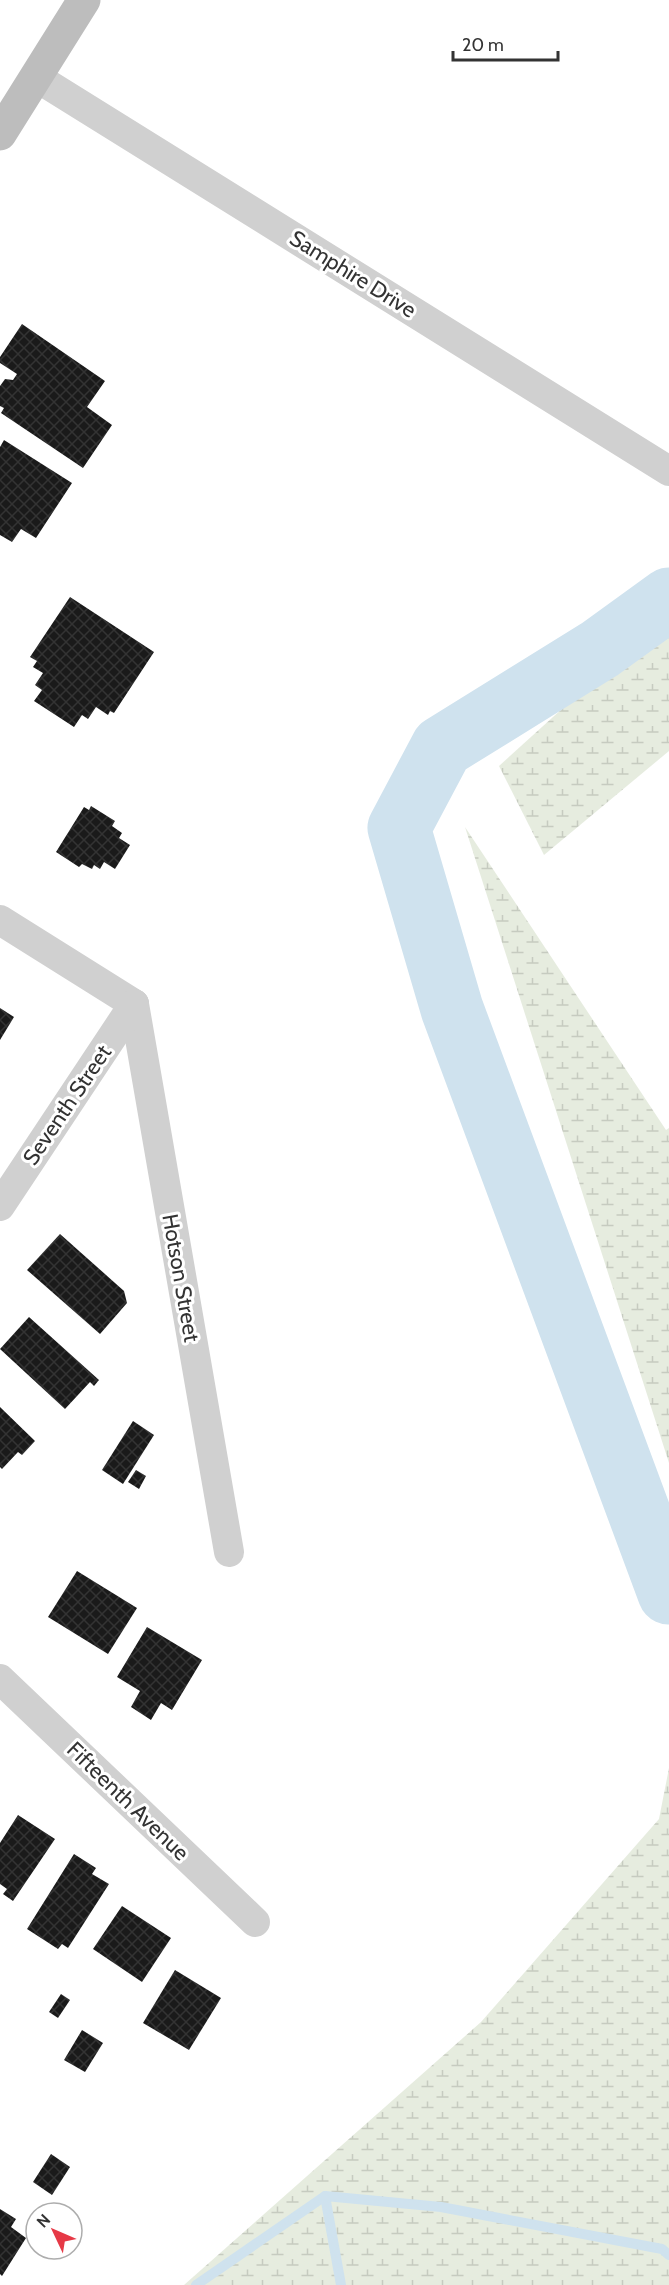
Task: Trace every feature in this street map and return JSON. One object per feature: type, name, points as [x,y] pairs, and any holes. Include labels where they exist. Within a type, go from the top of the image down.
[{"type":"main road","points":[[0,134],[84,0]]},
{"type":"street","name":"Samphire Drive","points":[[36,77],[669,471]]},
{"type":"street","points":[[0,920],[134,1004]]},
{"type":"street","name":"Seventh Street","points":[[0,1206],[134,1004]]},
{"type":"street","name":"Hotson Street","points":[[134,1004],[229,1552]]},
{"type":"street","name":"Fifteenth Avenue","points":[[0,1679],[255,1922]]},
{"type":"green space","points":[[669,612],[669,751],[544,855],[499,766]]},
{"type":"green space","points":[[465,827],[666,1130],[669,1128],[669,1463]]},
{"type":"green space","points":[[669,1768],[669,2285],[184,2285],[481,2022],[659,1819]]},
{"type":"building","points":[[22,324],[105,381],[87,407],[112,425],[83,468],[1,413],[4,408],[0,406],[0,386],[5,379],[13,380],[17,374],[0,363],[0,357]]},
{"type":"building","points":[[4,440],[72,483],[36,538],[21,529],[12,542],[0,535],[0,447]]},
{"type":"building","points":[[70,597],[154,652],[114,713],[110,711],[108,715],[96,707],[88,719],[82,715],[74,727],[34,701],[42,690],[35,685],[43,673],[33,667],[37,661],[30,657]]},
{"type":"building","points":[[91,806],[115,821],[112,826],[122,833],[119,838],[130,845],[115,869],[104,862],[100,869],[94,865],[92,869],[82,864],[79,867],[56,852],[84,807],[89,810]]},
{"type":"building","points":[[0,1008],[14,1017],[0,1040]]},
{"type":"building","points":[[60,1234],[124,1291],[127,1303],[100,1334],[27,1270]]},
{"type":"building","points":[[29,1317],[99,1380],[94,1386],[90,1382],[65,1409],[0,1349]]},
{"type":"building","points":[[0,1407],[35,1441],[22,1455],[18,1452],[2,1469],[0,1467]]},
{"type":"building","points":[[133,1421],[154,1435],[123,1484],[102,1470]]},
{"type":"building","points":[[136,1470],[146,1476],[139,1489],[128,1482]]},
{"type":"building","points":[[77,1571],[137,1608],[108,1654],[48,1617]]},
{"type":"building","points":[[147,1627],[202,1660],[172,1710],[161,1703],[151,1720],[131,1707],[140,1691],[117,1677]]},
{"type":"building","points":[[18,1815],[55,1839],[13,1901],[3,1894],[7,1889],[0,1884],[0,1843]]},
{"type":"building","points":[[74,1854],[96,1868],[92,1874],[109,1884],[68,1948],[62,1944],[58,1949],[27,1929]]},
{"type":"building","points":[[122,1906],[171,1938],[142,1982],[93,1949]]},
{"type":"building","points":[[175,1970],[221,1998],[189,2050],[143,2023]]},
{"type":"building","points":[[61,1994],[70,2000],[58,2018],[49,2012]]},
{"type":"building","points":[[82,2030],[103,2043],[85,2072],[64,2060]]},
{"type":"building","points":[[51,2154],[70,2167],[52,2195],[33,2182]]},
{"type":"building","points":[[0,2209],[16,2219],[11,2227],[24,2237],[24,2241],[2,2276],[0,2274]]},
{"type":"waterway","points":[[669,599],[600,649],[442,747],[399,828],[452,1009],[669,1593]]},
{"type":"waterway","points":[[325,2196],[341,2285]]},
{"type":"waterway","points":[[196,2285],[325,2196],[441,2207],[662,2249],[669,2255]]}]
